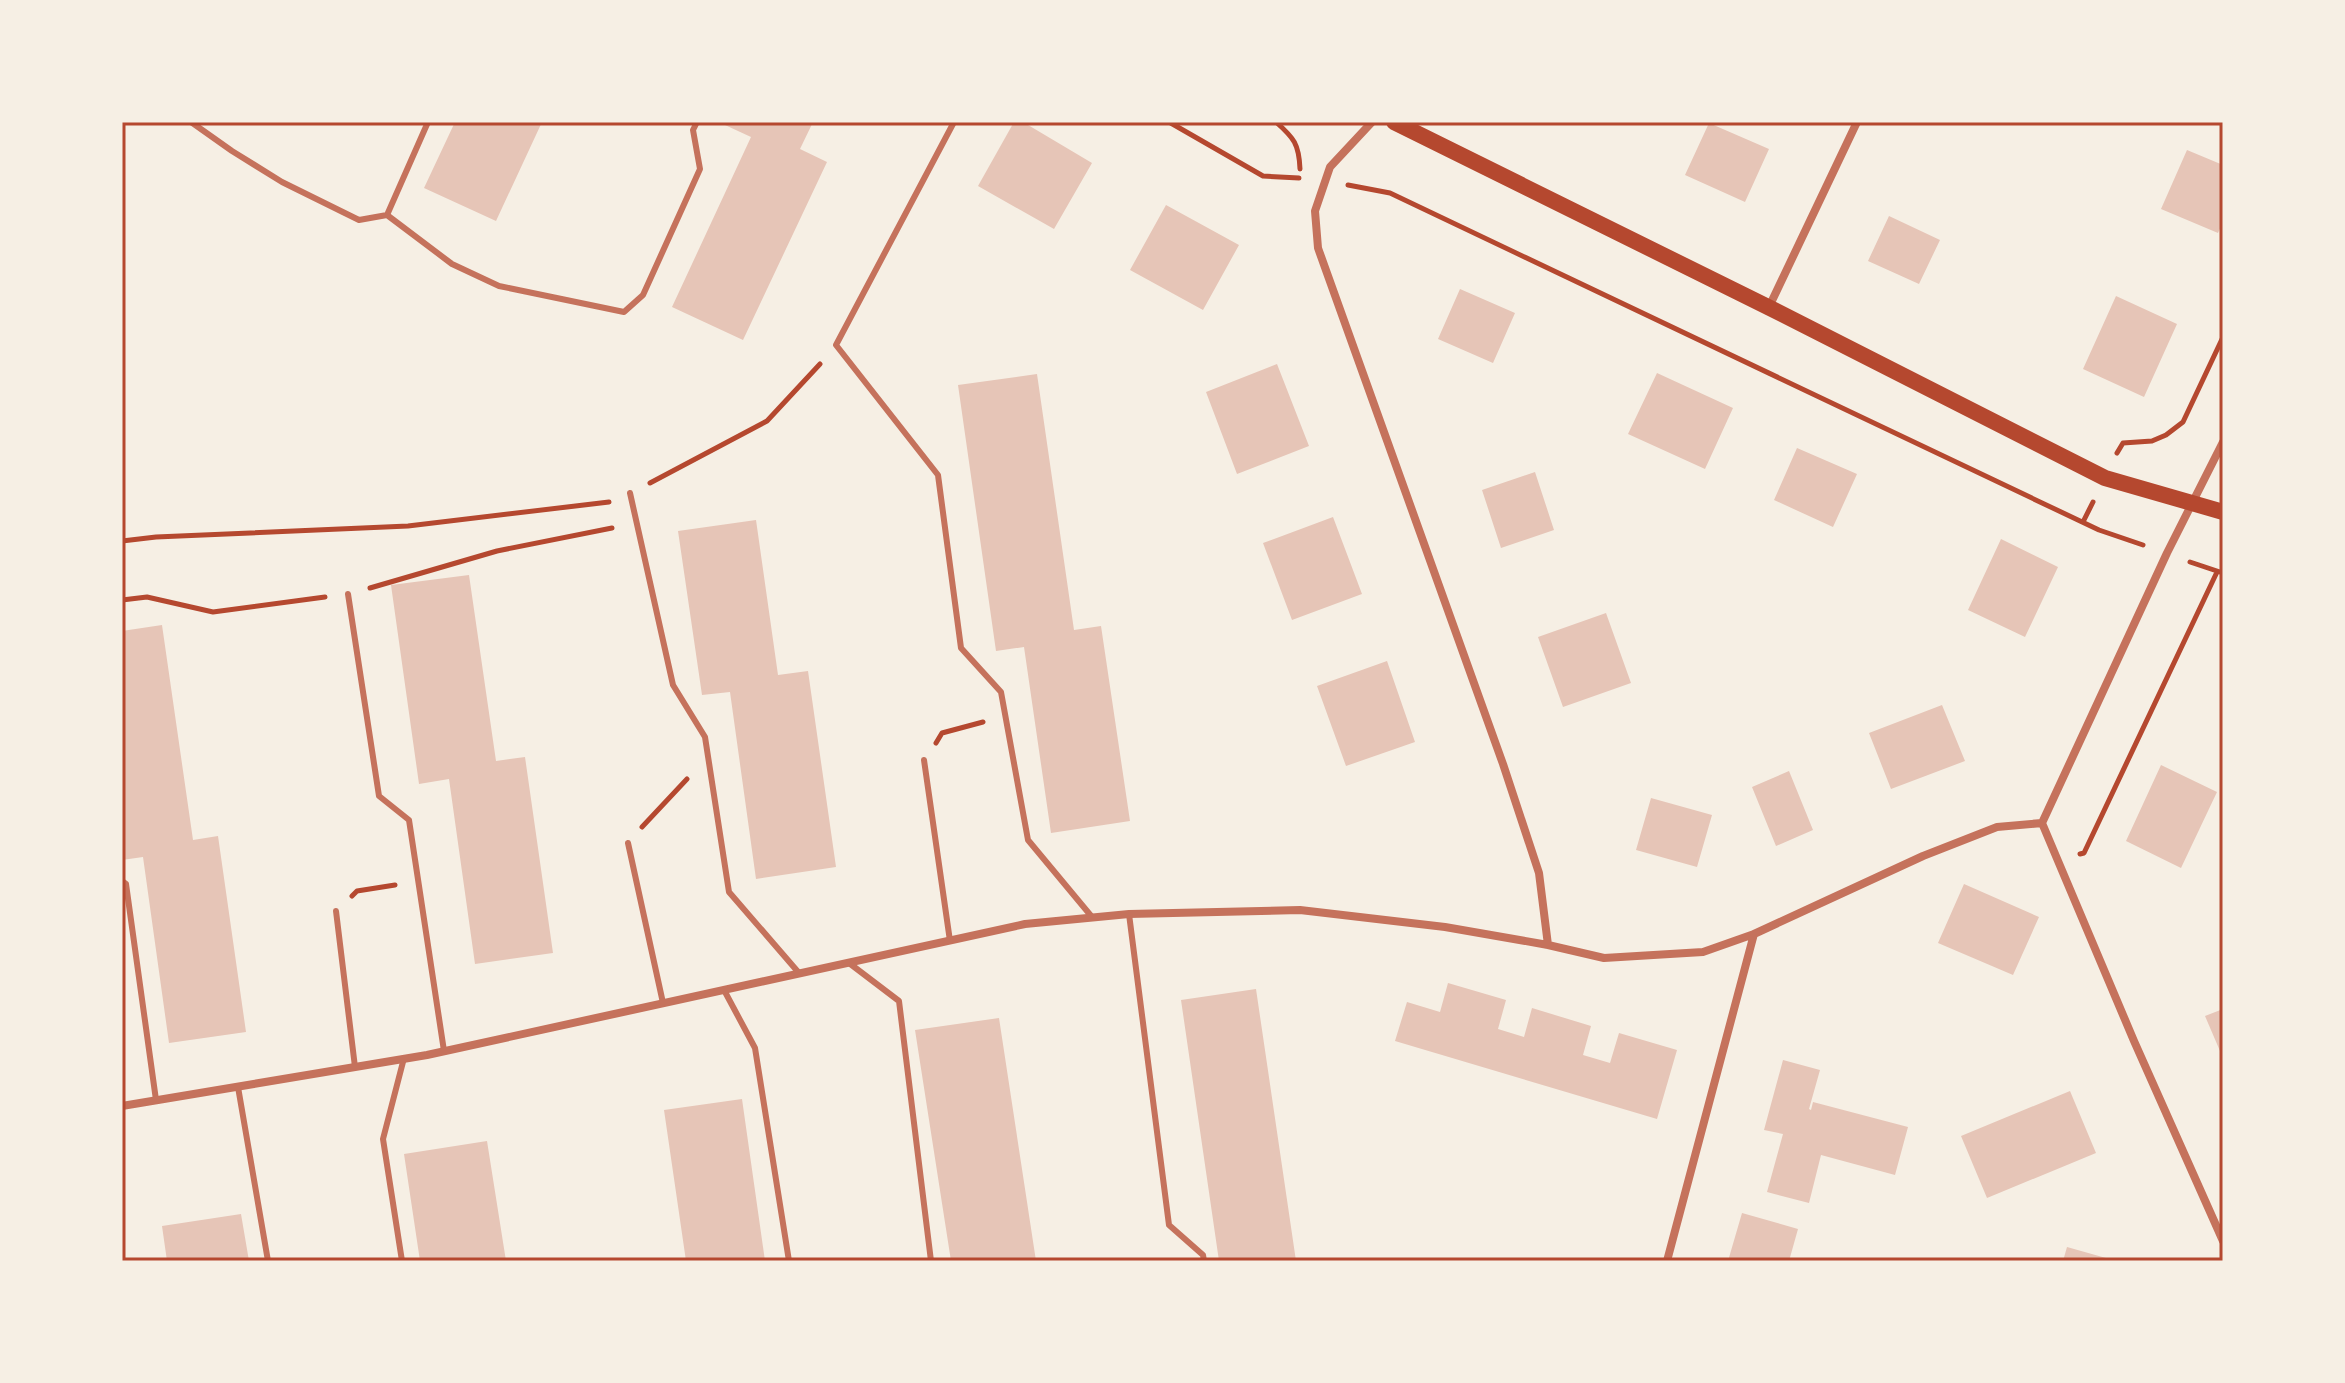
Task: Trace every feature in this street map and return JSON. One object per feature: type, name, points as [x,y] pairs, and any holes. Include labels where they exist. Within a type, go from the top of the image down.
[{"type":"main road","points":[[1394,122],[2105,478],[2223,512]]},
{"type":"street","points":[[1372,122],[1330,167],[1315,211],[1318,248],[1512,791],[1539,873],[1548,945]]},
{"type":"street","points":[[1768,307],[1857,122]]},
{"type":"street","points":[[2223,442],[2167,553],[2042,823],[2223,1241]]},
{"type":"street","points":[[122,1106],[444,1051],[1025,924],[1092,917],[1300,910],[1445,927],[1604,958],[1703,952],[1754,934],[1923,856],[1997,827],[2042,823]]},
{"type":"street","points":[[1667,1261],[1754,934]]},
{"type":"lane","points":[[191,122],[282,182],[359,220],[387,215],[452,264],[499,286],[624,312],[643,295],[700,169],[693,130],[697,122]]},
{"type":"lane","points":[[387,215],[428,122]]},
{"type":"lane","points":[[954,122],[836,345],[938,475],[961,648],[1001,692],[1028,840],[1092,917]]},
{"type":"lane","points":[[630,493],[673,685],[705,737],[729,892],[799,973]]},
{"type":"lane","points":[[348,594],[379,796],[409,820],[444,1051]]},
{"type":"lane","points":[[924,760],[950,941]]},
{"type":"lane","points":[[628,843],[663,1003]]},
{"type":"lane","points":[[122,881],[126,884],[156,1100]]},
{"type":"lane","points":[[336,911],[355,1067]]},
{"type":"lane","points":[[1129,914],[1169,1225],[1203,1255],[1204,1261]]},
{"type":"lane","points":[[849,963],[899,1001],[931,1261]]},
{"type":"lane","points":[[724,990],[755,1048],[789,1261]]},
{"type":"lane","points":[[402,1261],[383,1139],[404,1058]]},
{"type":"lane","points":[[238,1087],[268,1261]]},
{"type":"path","points":[[1169,122],[1263,176],[1301,178],[1299,152],[1294,138],[1276,122]]},
{"type":"path","points":[[1325,180],[1390,193],[2083,522],[2220,572],[2084,853],[2059,864]]},
{"type":"path","points":[[2083,522],[2123,443],[2152,441],[2183,422],[2223,337]]},
{"type":"path","points":[[122,541],[408,526],[615,501],[767,421],[836,345]]},
{"type":"path","points":[[122,600],[147,597],[213,612],[348,594],[497,551],[637,522]]},
{"type":"path","points":[[924,760],[942,733],[1006,716]]},
{"type":"path","points":[[628,843],[708,757]]},
{"type":"path","points":[[336,911],[357,891],[418,881]]},
{"type":"building","points":[[455,122],[542,122],[496,221],[424,188]]},
{"type":"building","points":[[726,122],[813,122],[800,149],[827,162],[743,340],[672,307],[751,137],[725,125]]},
{"type":"building","points":[[1014,122],[1023,122],[1092,163],[1054,229],[978,186]]},
{"type":"building","points":[[1709,123],[1769,149],[1745,202],[1685,175]]},
{"type":"building","points":[[2187,150],[2223,165],[2223,222],[2218,233],[2161,209]]},
{"type":"building","points":[[1166,205],[1239,245],[1203,310],[1130,270]]},
{"type":"building","points":[[1889,216],[1940,240],[1919,284],[1868,261]]},
{"type":"building","points":[[1460,289],[1515,313],[1493,363],[1438,339]]},
{"type":"building","points":[[2116,296],[2177,324],[2144,397],[2083,369]]},
{"type":"building","points":[[1277,364],[1309,446],[1237,474],[1206,392]]},
{"type":"building","points":[[1657,373],[1733,408],[1705,469],[1628,434]]},
{"type":"building","points":[[1037,374],[1074,630],[1101,626],[1130,821],[1051,833],[1024,647],[996,651],[958,385]]},
{"type":"building","points":[[1797,448],[1857,474],[1833,527],[1774,500]]},
{"type":"building","points":[[1535,472],[1554,530],[1501,548],[1482,490]]},
{"type":"building","points":[[1333,517],[1362,594],[1292,620],[1263,543]]},
{"type":"building","points":[[756,520],[778,675],[808,671],[836,867],[756,879],[730,692],[702,695],[678,531]]},
{"type":"building","points":[[2001,539],[2058,567],[2025,637],[1968,610]]},
{"type":"building","points":[[469,575],[496,761],[525,757],[553,953],[475,964],[449,779],[419,784],[391,585]]},
{"type":"building","points":[[1606,613],[1631,683],[1563,707],[1538,637]]},
{"type":"building","points":[[162,625],[193,840],[218,836],[246,1032],[169,1043],[143,857],[122,860],[122,631]]},
{"type":"building","points":[[1387,661],[1415,742],[1346,766],[1317,686]]},
{"type":"building","points":[[1942,705],[1965,761],[1891,789],[1869,733]]},
{"type":"building","points":[[2161,765],[2217,792],[2181,868],[2126,841]]},
{"type":"building","points":[[1789,771],[1813,830],[1776,846],[1752,787]]},
{"type":"building","points":[[1651,798],[1712,815],[1697,867],[1636,850]]},
{"type":"building","points":[[1964,884],[2039,917],[2013,975],[1938,943]]},
{"type":"building","points":[[1448,983],[1506,1000],[1498,1029],[1524,1037],[1532,1008],[1591,1026],[1583,1055],[1610,1063],[1619,1033],[1677,1050],[1657,1119],[1395,1041],[1407,1002],[1440,1012]]},
{"type":"building","points":[[1256,989],[1296,1261],[1219,1261],[1181,1000]]},
{"type":"building","points":[[2223,1009],[2223,1058],[2205,1016]]},
{"type":"building","points":[[999,1018],[1036,1261],[951,1261],[915,1030]]},
{"type":"building","points":[[1783,1060],[1820,1070],[1809,1109],[1813,1102],[1908,1127],[1895,1175],[1821,1155],[1809,1203],[1767,1192],[1783,1134],[1764,1130]]},
{"type":"building","points":[[2070,1091],[2096,1153],[1987,1198],[1961,1136]]},
{"type":"building","points":[[742,1099],[765,1261],[686,1261],[664,1110]]},
{"type":"building","points":[[487,1141],[506,1261],[420,1261],[404,1154]]},
{"type":"building","points":[[1742,1213],[1798,1229],[1789,1261],[1728,1261]]},
{"type":"building","points":[[241,1214],[249,1261],[167,1261],[162,1226]]},
{"type":"building","points":[[2067,1247],[2113,1260],[2113,1261],[2063,1261]]}]
